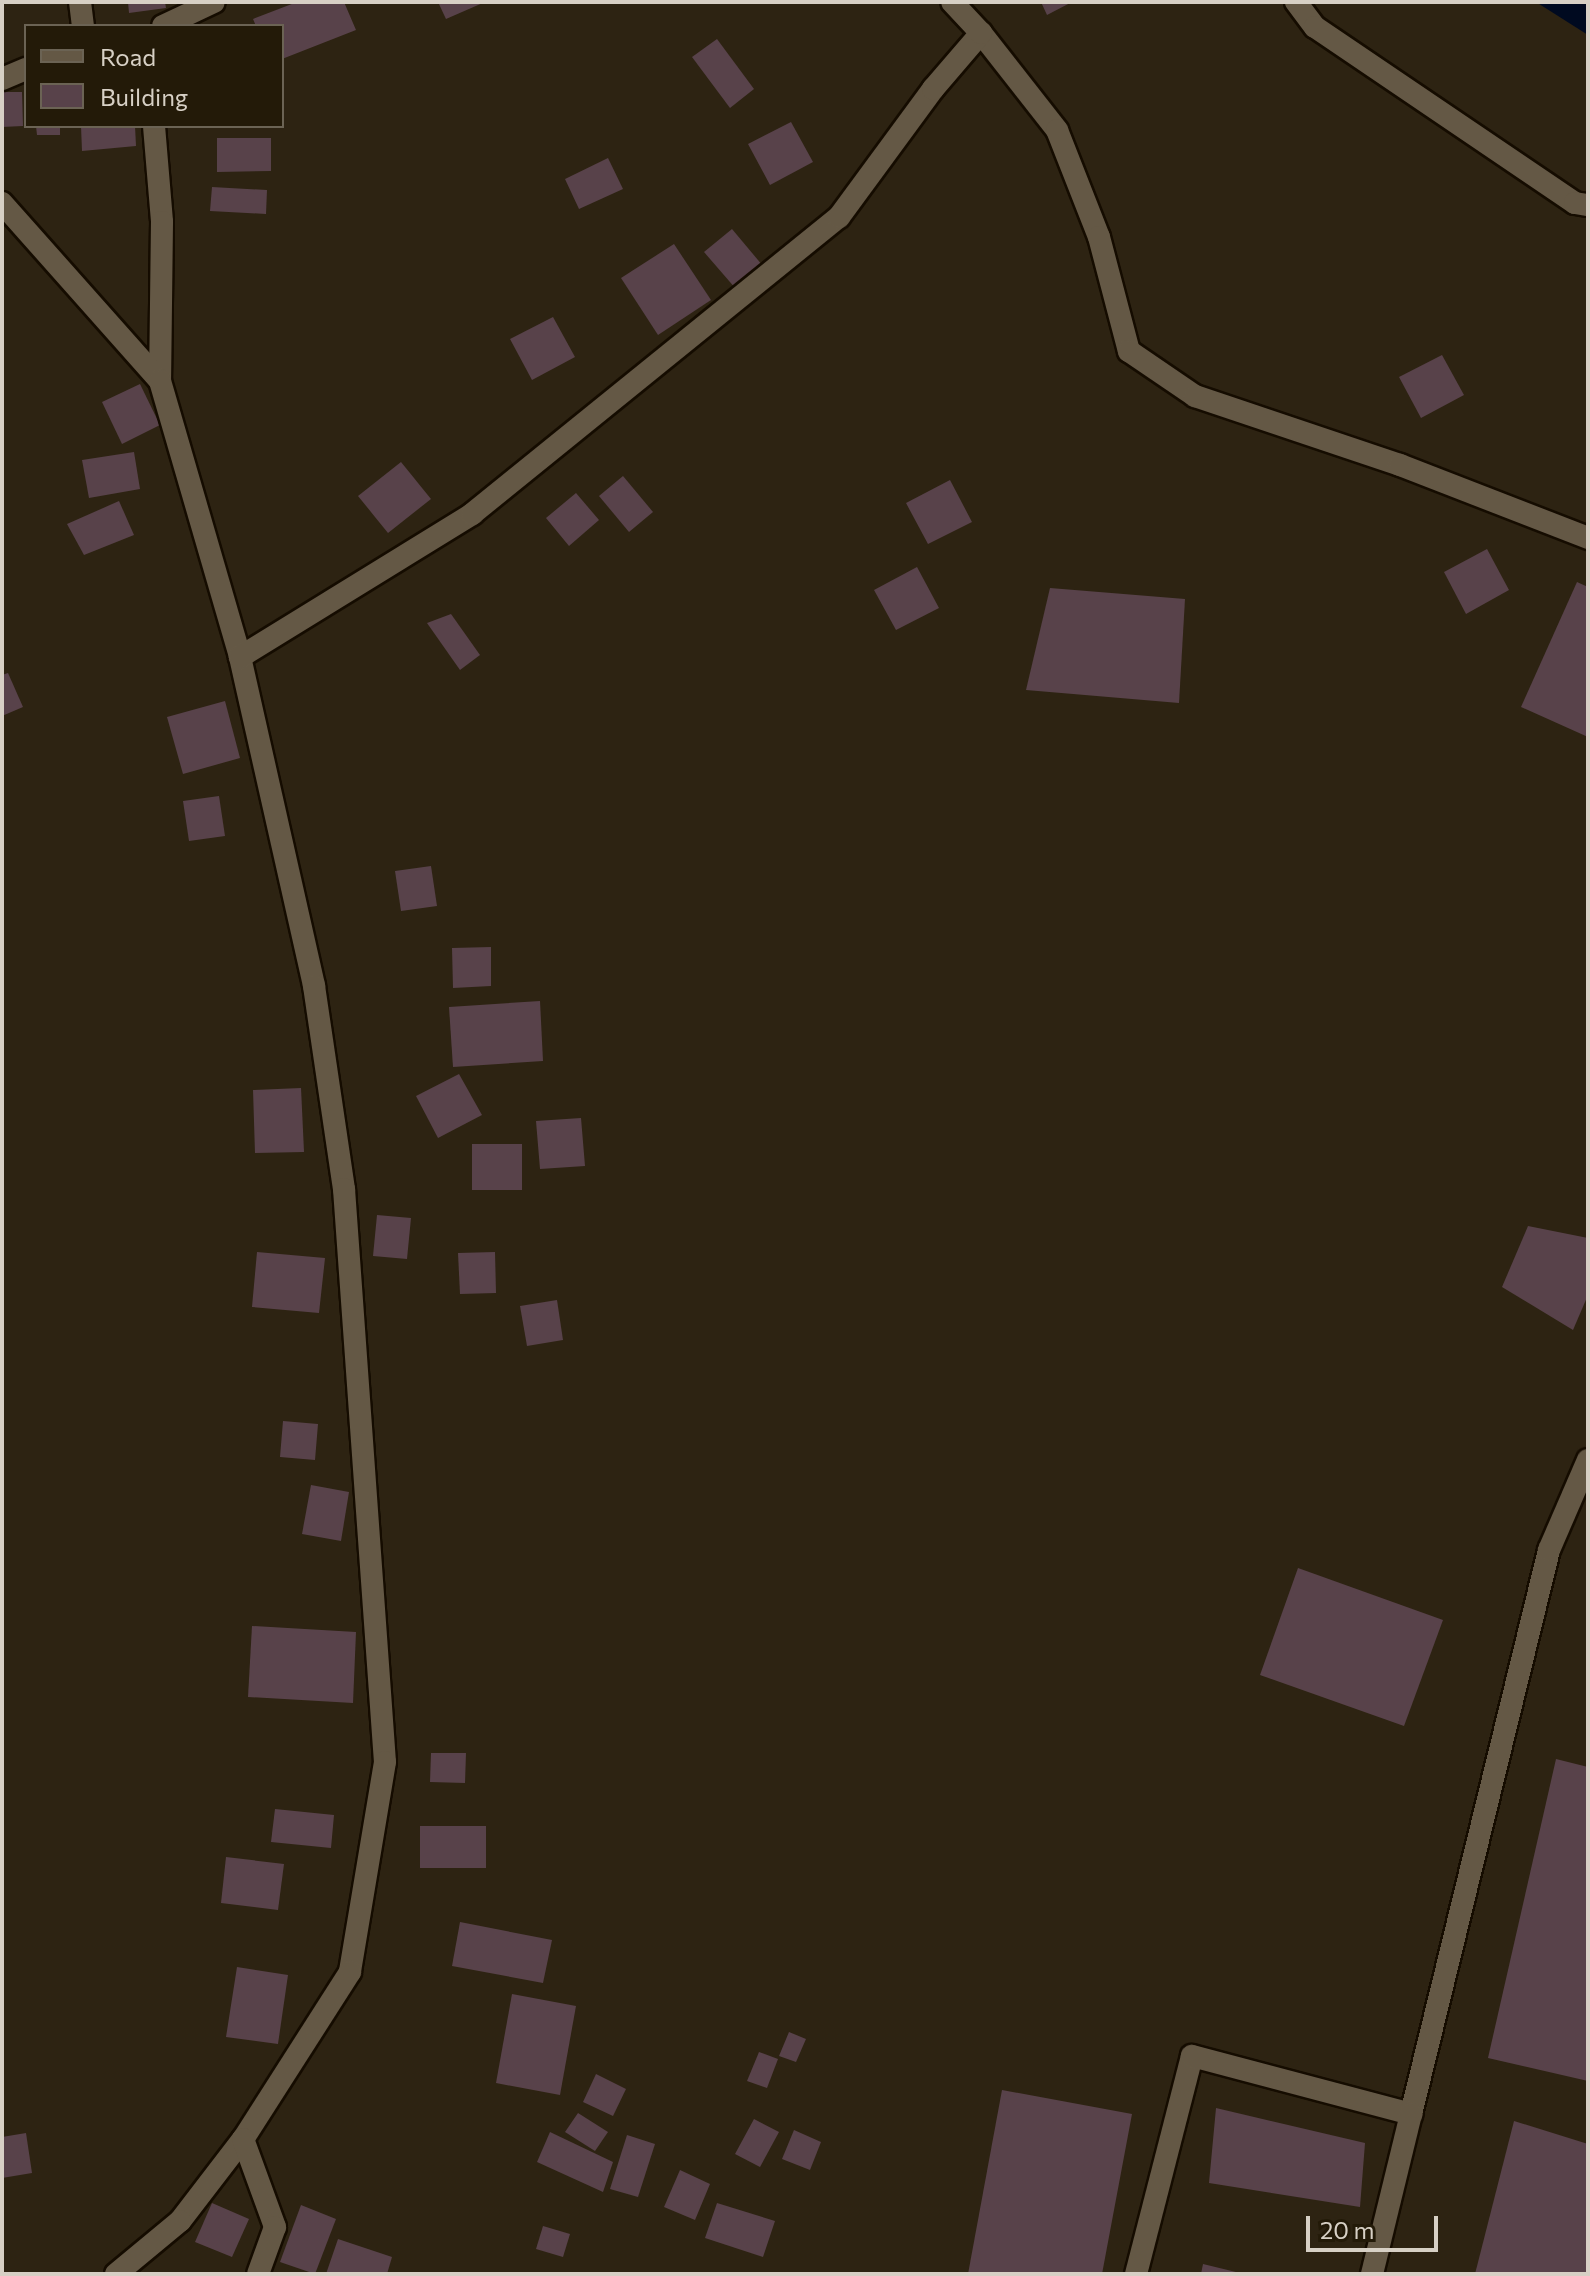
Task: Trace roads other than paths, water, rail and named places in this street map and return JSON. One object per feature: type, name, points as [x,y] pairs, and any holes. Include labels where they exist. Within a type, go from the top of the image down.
[{"type":"street","points":[[80,2],[83,24]]},
{"type":"street","points":[[167,24],[214,2]]},
{"type":"street","points":[[952,2],[981,33],[1057,130],[1099,237],[1129,351],[1195,396],[1400,465],[1588,538]]},
{"type":"street","points":[[1296,2],[1315,27],[1575,203],[1588,205]]},
{"type":"street","points":[[240,657],[472,514],[839,217],[933,89],[981,33]]},
{"type":"street","points":[[2,79],[24,70]]},
{"type":"street","points":[[116,2274],[180,2221],[243,2139],[350,1972],[385,1762],[344,1189],[314,986],[240,657],[160,381],[162,222],[154,128]]},
{"type":"street","points":[[2,203],[160,381]]},
{"type":"street","points":[[1372,2274],[1549,1550],[1588,1460]]},
{"type":"street","points":[[1136,2274],[1192,2056],[1411,2114]]},
{"type":"street","points":[[243,2139],[275,2227],[258,2274]]},
{"type":"water","points":[[1536,2],[1588,2],[1588,35]]}]
